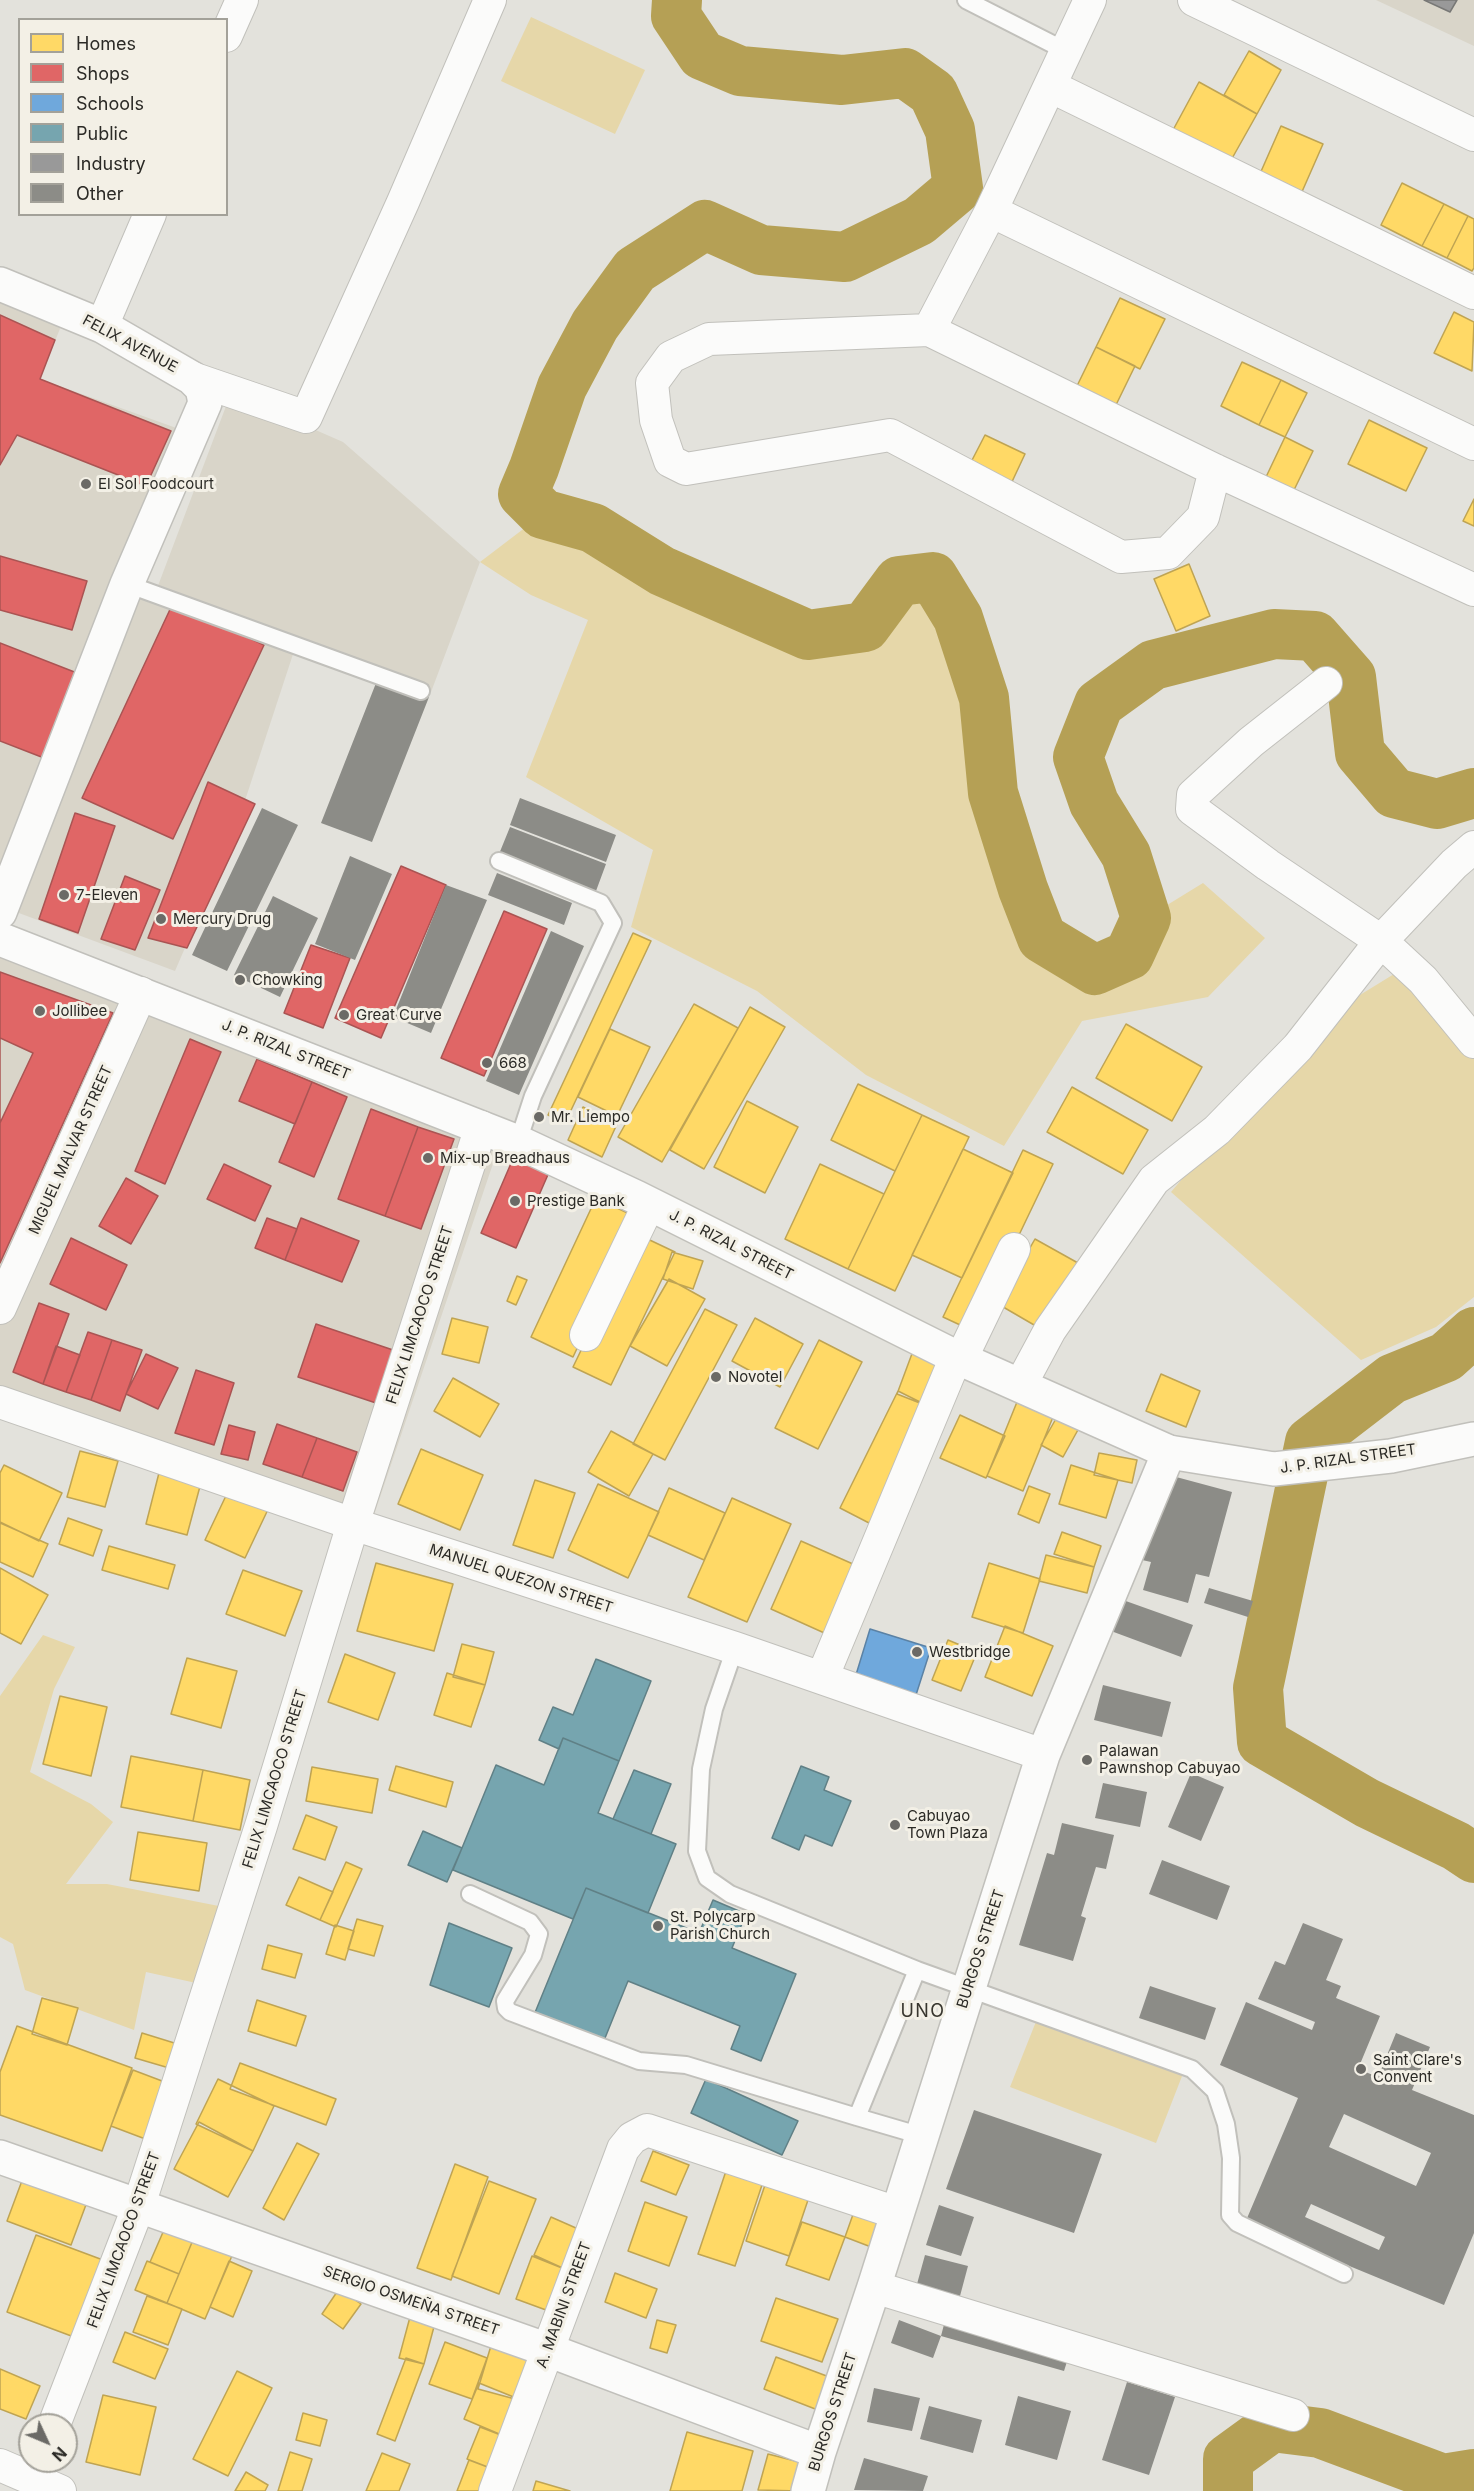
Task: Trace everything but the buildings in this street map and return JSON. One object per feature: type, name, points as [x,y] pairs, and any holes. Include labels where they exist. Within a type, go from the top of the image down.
[{"type":"street","points":[[228,32],[242,0]]},
{"type":"street","points":[[192,378],[306,417],[403,202],[490,0]]},
{"type":"street","points":[[929,330],[991,211],[1090,0]]},
{"type":"street","points":[[1194,0],[1474,135]]},
{"type":"street","points":[[1050,86],[1474,293]]},
{"type":"street","points":[[991,211],[1474,444]]},
{"type":"street","points":[[102,326],[149,216]]},
{"type":"street","name":"FELIX AVENUE","points":[[0,284],[102,326],[192,378]]},
{"type":"street","points":[[1215,470],[1203,517],[1168,553],[1121,557],[890,435],[686,469],[670,461],[656,420],[652,383],[671,357],[710,339],[929,330],[1215,470],[1474,590]]},
{"type":"street","points":[[0,912],[127,584],[205,403],[202,388],[192,378]]},
{"type":"street","points":[[1326,683],[1251,742],[1192,795],[1192,810],[1268,865],[1381,941],[1423,980],[1474,1042]]},
{"type":"street","points":[[1021,1384],[1050,1330],[1154,1180],[1217,1130],[1298,1047],[1381,941],[1454,864],[1474,847]]},
{"type":"street","name":"J. P. RIZAL STREET","points":[[0,939],[518,1142],[649,1204],[959,1358],[1169,1452],[1274,1469],[1391,1456],[1474,1439]]},
{"type":"street","name":"MIGUEL MALVAR STREET","points":[[0,1308],[141,993]]},
{"type":"street","name":"FELIX LIMCAOCO STREET","points":[[59,2413],[140,2205],[261,1826],[352,1524],[481,1127]]},
{"type":"street","points":[[586,1335],[649,1204]]},
{"type":"street","points":[[822,1678],[959,1358],[1014,1249]]},
{"type":"street","name":"MANUEL QUEZON STREET","points":[[0,1402],[352,1524],[735,1648],[1043,1755]]},
{"type":"street","name":"BURGOS STREET","points":[[808,2491],[1043,1755],[1169,1452]]},
{"type":"street","name":"A. MABINI STREET","points":[[495,2491],[623,2149],[632,2138],[647,2130],[897,2213]]},
{"type":"street","name":"SERGIO OSMEÑA STREET","points":[[0,2157],[548,2350],[819,2452]]},
{"type":"street","points":[[874,2287],[1293,2415]]},
{"type":"street","points":[[0,2465],[40,2481]]},
{"type":"lane","points":[[966,0],[1066,51]]},
{"type":"lane","points":[[127,584],[421,691]]},
{"type":"lane","points":[[499,861],[601,903],[613,923],[532,1096],[518,1142]]},
{"type":"lane","points":[[735,1648],[714,1709],[701,1769],[697,1851],[707,1878],[730,1894],[917,1970],[1192,2069],[1215,2091],[1226,2124],[1231,2158],[1230,2215],[1237,2223],[1344,2274]]},
{"type":"lane","points":[[470,1894],[530,1922],[539,1934],[533,1955],[505,2001],[506,2008],[510,2012],[639,2061],[686,2064],[922,2136]]},
{"type":"lane","points":[[858,2117],[917,1970]]},
{"type":"shaded area","points":[[1376,0],[1474,0],[1474,46]]},
{"type":"shaded area","points":[[531,17],[645,70],[615,134],[501,81]]},
{"type":"shaded area","points":[[0,294],[63,321],[40,379],[193,434],[130,582],[156,591],[231,393],[343,442],[480,562],[431,692],[296,645],[234,834],[175,971],[0,906]]},
{"type":"shaded area","points":[[543,514],[593,528],[662,571],[808,635],[865,627],[899,581],[933,577],[958,618],[984,697],[993,793],[1023,889],[1042,938],[1096,970],[1129,955],[1146,918],[1203,883],[1265,938],[1208,997],[1082,1021],[1004,1146],[866,1075],[757,991],[631,927],[653,850],[526,777],[588,620],[531,595],[480,562]]},
{"type":"shaded area","points":[[0,933],[502,1137],[374,1515],[0,1396]]},
{"type":"shaded area","points":[[1399,971],[1474,1050],[1474,1297],[1436,1327],[1361,1360],[1171,1192],[1222,1132],[1342,1006]]},
{"type":"shaded area","points":[[43,1635],[75,1647],[54,1689],[30,1772],[91,1804],[113,1822],[66,1884],[107,1884],[239,1910],[210,1986],[146,1972],[134,2030],[25,1990],[13,1944],[0,1937],[0,1696]]},
{"type":"shaded area","points":[[1039,2014],[1184,2071],[1156,2143],[1010,2087]]},
{"type":"waterway","points":[[677,0],[676,16],[702,55],[740,71],[842,80],[905,73],[933,93],[950,130],[958,188],[919,221],[845,257],[761,250],[705,225],[635,270],[595,325],[562,387],[523,494],[543,514],[593,528],[662,571],[808,635],[865,627],[899,581],[933,577],[958,618],[984,698],[993,793],[1023,889],[1042,938],[1095,970],[1129,955],[1146,918],[1126,855],[1094,803],[1078,757],[1099,704],[1153,665],[1274,634],[1315,636],[1351,677],[1360,753],[1394,793],[1437,804],[1474,793]]},
{"type":"waterway","points":[[1474,1332],[1446,1357],[1392,1379],[1310,1442],[1258,1688],[1262,1742],[1367,1803],[1456,1846],[1474,1858]]},
{"type":"waterway","points":[[1228,2491],[1228,2459],[1272,2427],[1320,2433],[1443,2479],[1474,2474]]},
{"type":"place","name":"El Sol Foodcourt","points":[[86,484]]},
{"type":"place","name":"7-Eleven","points":[[64,895]]},
{"type":"place","name":"Mercury Drug","points":[[161,919]]},
{"type":"place","name":"Chowking","points":[[240,980]]},
{"type":"place","name":"Jollibee","points":[[40,1011]]},
{"type":"place","name":"Great Curve","points":[[344,1015]]},
{"type":"place","name":"668","points":[[487,1063]]},
{"type":"place","name":"Mr. Liempo","points":[[539,1117]]},
{"type":"place","name":"Mix-up Breadhaus","points":[[428,1158]]},
{"type":"place","name":"Prestige Bank","points":[[515,1201]]},
{"type":"place","name":"Novotel","points":[[716,1377]]},
{"type":"place","name":"Westbridge","points":[[917,1652]]},
{"type":"place","name":"Palawan Pawnshop Cabuyao","points":[[1087,1760]]},
{"type":"place","name":"Cabuyao Town Plaza","points":[[895,1825]]},
{"type":"place","name":"St. Polycarp Parish Church","points":[[658,1926]]},
{"type":"place","name":"Saint Clare's Convent","points":[[1361,2069]]},
{"type":"district","name":"UNO","points":[[923,2012]]}]
